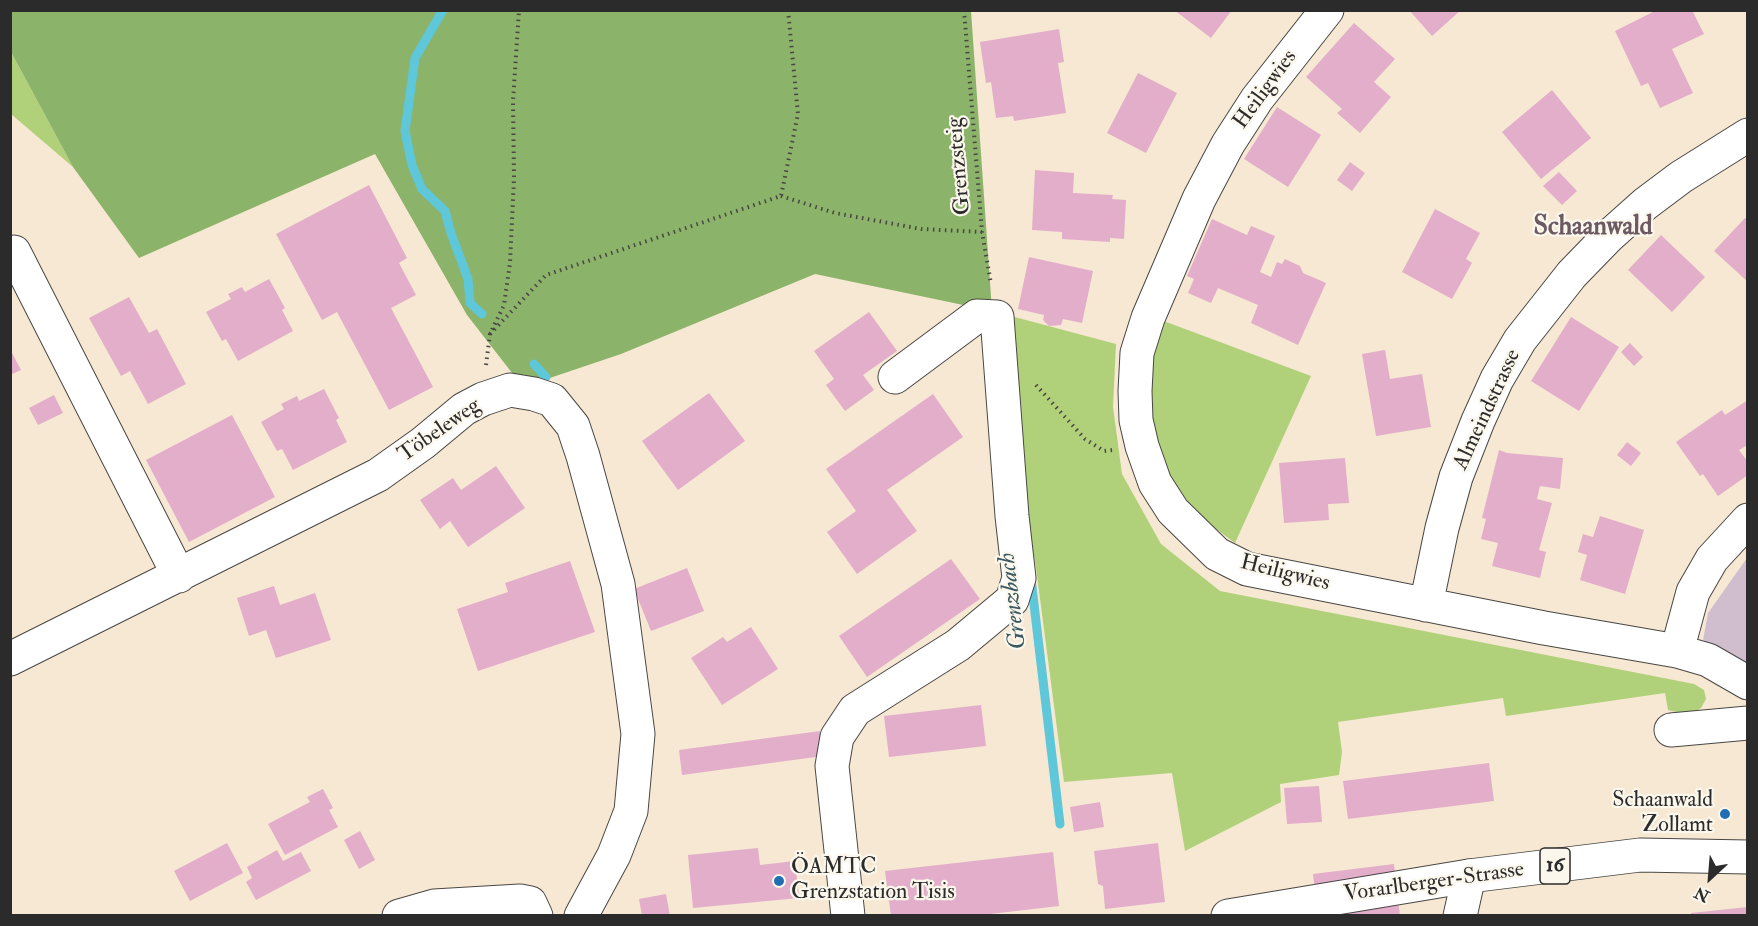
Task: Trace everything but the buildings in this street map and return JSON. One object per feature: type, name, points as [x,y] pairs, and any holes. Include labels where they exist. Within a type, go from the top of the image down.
[{"type":"street","name":"Heiligwies","points":[[1327,10],[1257,99],[1228,144],[1199,200],[1148,318],[1137,353],[1136,420],[1155,483],[1173,511],[1216,554],[1247,569],[1426,605],[1677,651],[1708,660],[1748,683]]},
{"type":"street","name":"Almeindstrasse","points":[[1426,605],[1442,528],[1456,477],[1497,379],[1520,340],[1564,283],[1608,237],[1645,204],[1681,177],[1748,135]]},
{"type":"street","points":[[10,253],[14,252],[179,576]]},
{"type":"street","points":[[848,915],[832,766],[837,737],[855,710],[958,645],[1012,600],[1019,578],[997,318],[977,316],[895,377]]},
{"type":"street","name":"Töbeleweg","points":[[10,659],[378,476],[464,409],[483,399],[510,390],[552,400],[573,426],[618,584],[638,734],[632,811],[614,855],[581,915]]},
{"type":"street","points":[[1677,651],[1693,592],[1712,559],[1748,520]]},
{"type":"street","points":[[1671,730],[1748,723]]},
{"type":"street","name":"Vorarlberger-Strasse","points":[[1228,915],[1469,876],[1640,855],[1748,857]]},
{"type":"street","points":[[1460,915],[1469,876]]},
{"type":"street","points":[[399,915],[520,901],[530,903],[536,915]]},
{"type":"path","points":[[483,399],[490,334],[504,305],[510,263],[514,178],[513,101],[519,10]]},
{"type":"path","points":[[781,196],[798,114],[788,10]]},
{"type":"path","name":"Grenzsteig","points":[[964,10],[982,232],[997,318]]},
{"type":"path","points":[[490,334],[546,275],[781,196],[836,213],[921,229],[982,232]]},
{"type":"path","points":[[1001,364],[1018,367],[1085,439],[1104,451],[1114,450]]},
{"type":"shaded area","points":[[1747,558],[1747,667],[1703,640],[1708,613]]},
{"type":"green space","points":[[10,11],[971,11],[992,311],[815,274],[621,354],[523,387],[467,315],[375,154],[139,258],[73,167],[11,52]]},
{"type":"green space","points":[[11,52],[73,167],[11,114]]},
{"type":"green space","points":[[992,311],[1116,344],[1113,407],[1122,474],[1161,544],[1220,591],[1694,684],[1704,690],[1706,699],[1701,708],[1689,715],[1668,710],[1665,693],[1506,716],[1503,698],[1338,722],[1342,752],[1339,775],[1280,784],[1281,802],[1185,851],[1172,773],[1064,782],[1036,568]]},
{"type":"green space","points":[[1161,320],[1311,376],[1235,543],[1196,514],[1165,468],[1149,419],[1148,365]]},
{"type":"waterway","points":[[443,10],[415,58],[405,131],[412,165],[422,189],[445,211],[468,279],[470,303],[482,314]]},
{"type":"waterway","points":[[534,364],[546,377]]},
{"type":"waterway","name":"Grenzbach","points":[[1031,579],[1060,824]]},
{"type":"place","name":"Schaanwald Zollamt","points":[[1725,814]]},
{"type":"place","name":"ÖAMTC Grenzstation Tisis","points":[[779,881]]},
{"type":"district","name":"Schaanwald","points":[[1593,228]]}]
